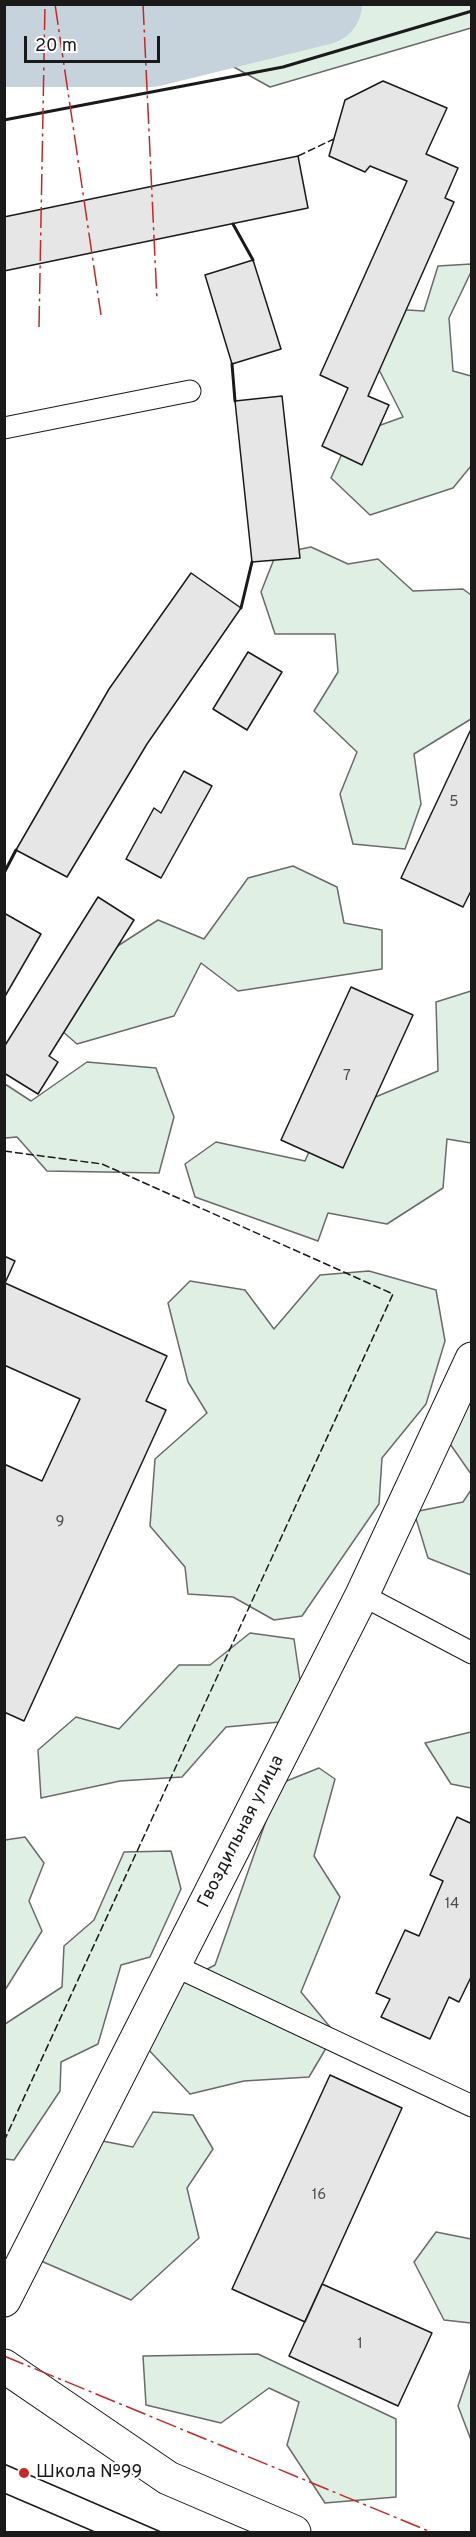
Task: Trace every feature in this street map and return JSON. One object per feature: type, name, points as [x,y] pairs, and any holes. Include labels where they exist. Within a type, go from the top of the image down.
[{"type":"street","name":"Гвоздильная улица","points":[[4,2300],[362,1595],[471,1359]]},
{"type":"street","points":[[4,2366],[168,2478],[294,2532]]},
{"type":"lane","points":[[4,428],[190,391]]},
{"type":"lane","points":[[362,1595],[471,1653]]},
{"type":"lane","points":[[174,1965],[471,2104]]},
{"type":"green space","points":[[290,5],[471,5],[471,28],[270,87],[214,56],[223,23]]},
{"type":"green space","points":[[471,264],[471,272],[449,318],[453,371],[471,376],[471,466],[453,488],[370,515],[331,478],[350,436],[403,417],[367,346],[390,309],[424,311],[438,266]]},
{"type":"green space","points":[[311,547],[348,564],[378,559],[413,591],[463,589],[471,595],[471,719],[414,754],[421,804],[405,849],[353,844],[340,794],[357,752],[314,711],[338,672],[335,634],[275,634],[261,592],[276,554]]},
{"type":"green space","points":[[293,866],[337,887],[344,923],[382,930],[382,969],[238,991],[201,963],[174,1016],[77,1044],[54,1024],[88,965],[158,920],[204,939],[248,878]]},
{"type":"green space","points":[[471,991],[471,1143],[447,1139],[443,1188],[387,1224],[328,1213],[318,1241],[195,1197],[185,1164],[216,1142],[305,1161],[314,1140],[361,1103],[438,1071],[436,1002]]},
{"type":"green space","points":[[87,1062],[156,1068],[174,1117],[159,1173],[47,1171],[17,1137],[5,1138],[5,1084],[31,1101]]},
{"type":"green space","points":[[369,1271],[436,1290],[445,1341],[426,1404],[382,1458],[379,1504],[302,1616],[274,1620],[233,1597],[188,1594],[185,1567],[150,1526],[155,1459],[207,1413],[188,1382],[168,1303],[190,1281],[245,1290],[274,1329],[320,1275]]},
{"type":"green space","points":[[471,1383],[471,1474],[448,1441]]},
{"type":"green space","points":[[471,1490],[471,1575],[428,1558],[414,1512],[463,1502]]},
{"type":"green space","points":[[250,1633],[294,1639],[302,1694],[280,1722],[226,1727],[182,1777],[120,1781],[41,1798],[38,1750],[76,1717],[119,1729],[179,1665],[210,1665]]},
{"type":"green space","points":[[472,1732],[471,1788],[451,1784],[425,1743]]},
{"type":"green space","points":[[319,1768],[335,1779],[314,1856],[340,1897],[301,1992],[335,2033],[309,2077],[244,2081],[190,2094],[147,2048],[172,1987],[215,1965],[279,1784]]},
{"type":"green space","points":[[25,1837],[44,1863],[29,1901],[42,1931],[5,1990],[5,1840]]},
{"type":"green space","points":[[171,1851],[181,1889],[150,1957],[121,1965],[98,2044],[61,2062],[60,2091],[14,2160],[5,2159],[5,2024],[62,1987],[64,1946],[94,1920],[124,1852]]},
{"type":"green space","points":[[153,2112],[193,2115],[213,2149],[187,2188],[199,2238],[131,2300],[41,2261],[72,2135],[133,2147]]},
{"type":"green space","points":[[436,2232],[471,2239],[471,2323],[444,2320],[414,2262]]},
{"type":"green space","points":[[258,2354],[396,2419],[396,2497],[325,2503],[287,2445],[299,2402],[269,2388],[221,2423],[146,2405],[143,2356]]},
{"type":"green space","points":[[471,2368],[471,2440],[458,2406]]},
{"type":"building","points":[[383,81],[447,108],[426,154],[458,168],[445,198],[454,202],[368,396],[389,405],[362,465],[322,446],[348,388],[320,375],[407,181],[370,166],[365,172],[329,156],[345,100]]},
{"type":"building","points":[[298,156],[308,208],[4,271],[4,217]]},
{"type":"building","points":[[253,260],[281,349],[232,364],[205,275]]},
{"type":"building","points":[[282,396],[300,558],[252,562],[235,401]]},
{"type":"building","points":[[191,573],[241,608],[147,744],[67,877],[16,850],[109,689]]},
{"type":"building","points":[[248,652],[282,672],[247,730],[213,709]]},
{"type":"building","points":[[472,727],[472,889],[463,907],[401,878]]},
{"type":"building","points":[[184,771],[212,786],[161,878],[126,859],[154,808],[161,813]]},
{"type":"building","points":[[98,897],[134,920],[49,1056],[58,1062],[38,1094],[4,1073],[4,1047]]},
{"type":"building","points":[[4,913],[41,934],[4,998]]},
{"type":"building","points":[[351,987],[413,1015],[343,1168],[281,1140]]},
{"type":"building","points":[[4,1256],[15,1261],[5,1283],[167,1356],[146,1401],[166,1410],[24,1721],[4,1712],[4,1464],[42,1481],[80,1399],[4,1365]]},
{"type":"building","points":[[457,1817],[470,1823],[472,1820],[472,1975],[459,2002],[449,1997],[430,2039],[381,2017],[390,1999],[376,1993],[405,1930],[419,1936],[443,1881],[430,1875]]},
{"type":"building","points":[[330,2075],[402,2108],[305,2322],[232,2289]]},
{"type":"building","points":[[322,2284],[432,2333],[398,2406],[289,2356]]},
{"type":"waterway","points":[[4,46],[151,46],[321,4]]},
{"type":"tram line","points":[[4,2464],[161,2532]]},
{"type":"tram line","points":[[4,2493],[95,2532]]},
{"type":"fence","points":[[298,156],[334,139]]},
{"type":"fence","points":[[4,1151],[102,1164],[393,1294],[4,2141]]},
{"type":"wall","points":[[4,120],[283,67],[472,11]]},
{"type":"wall","points":[[233,224],[253,260]]},
{"type":"wall","points":[[232,364],[235,401]]},
{"type":"wall","points":[[241,608],[252,562]]},
{"type":"wall","points":[[4,873],[16,850]]},
{"type":"power","points":[[39,327],[45,4]]},
{"type":"power","points":[[55,4],[101,315]]},
{"type":"power","points":[[143,4],[157,301]]},
{"type":"power","points":[[4,2356],[431,2532]]},
{"type":"place","name":"Школа №99","points":[[24,2473]]}]
